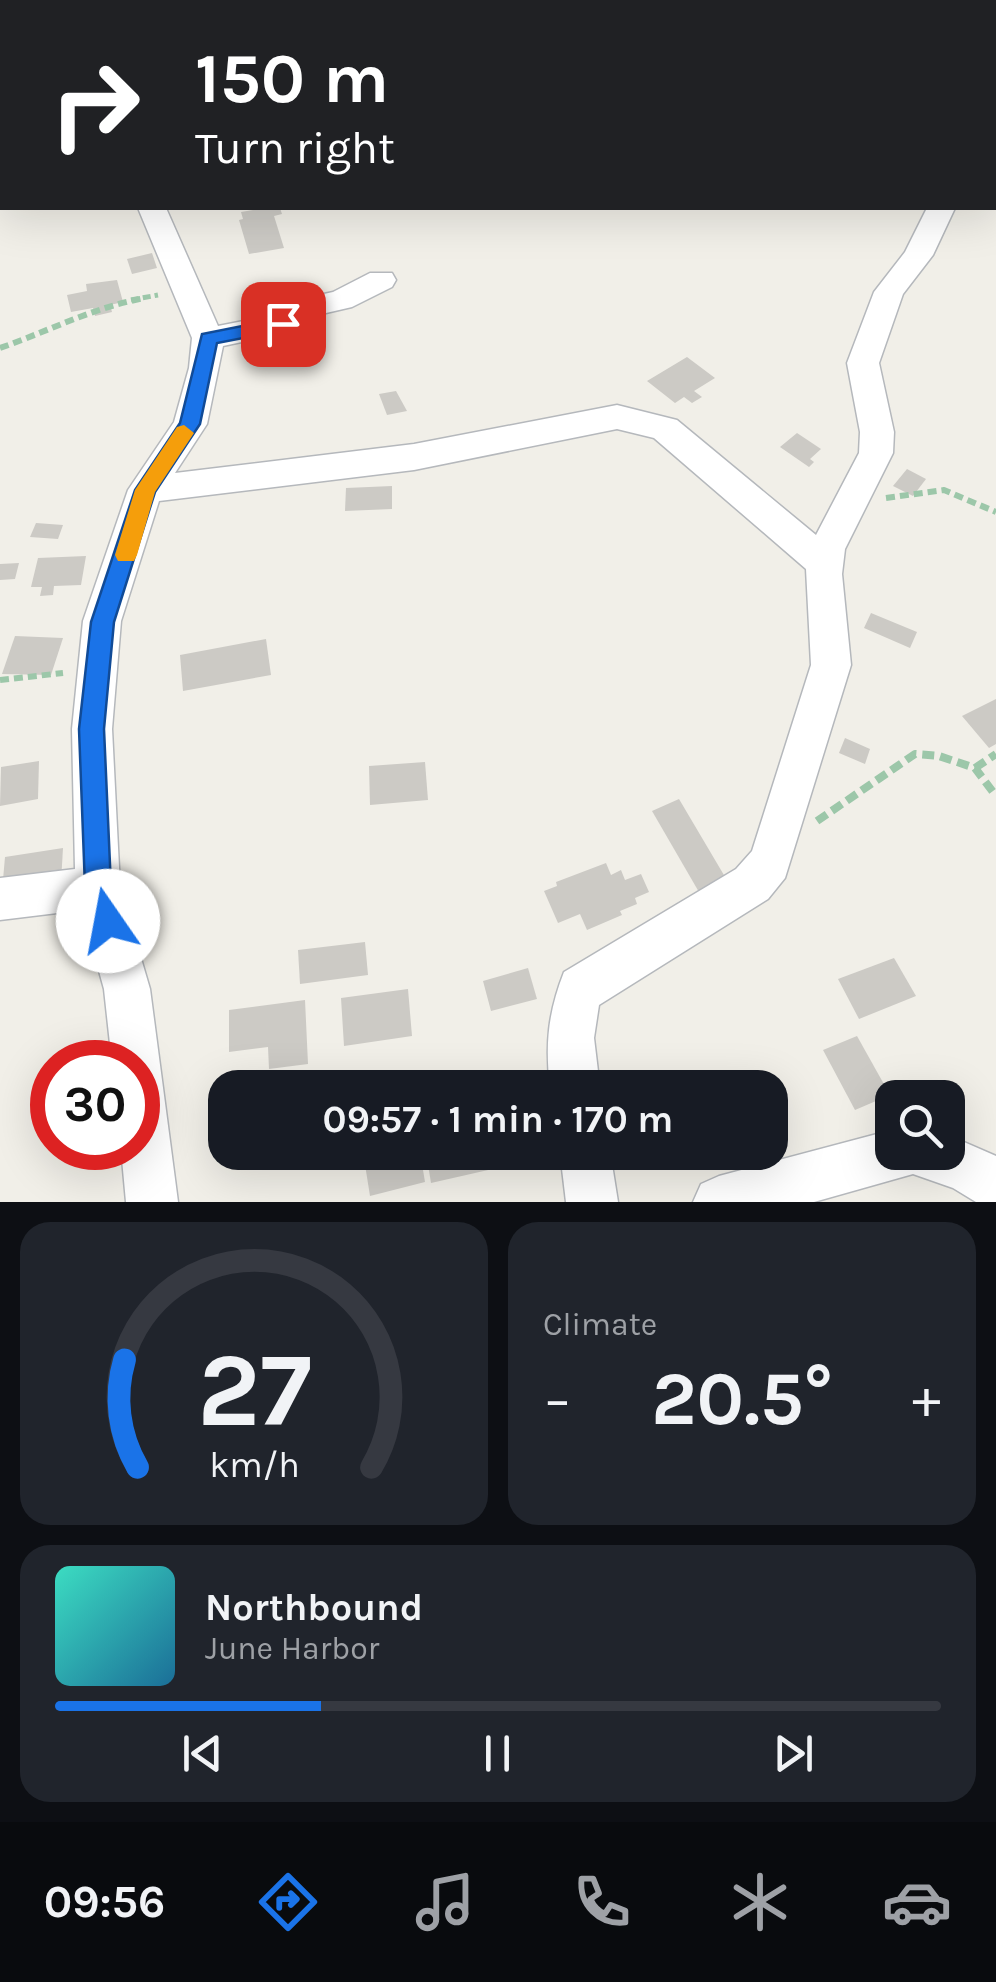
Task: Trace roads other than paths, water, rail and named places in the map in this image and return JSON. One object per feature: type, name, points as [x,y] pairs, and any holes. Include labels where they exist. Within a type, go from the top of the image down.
[{"type":"street","points":[[134,1040],[128,989],[98,887],[92,729],[96,669],[102,622],[145,490],[190,424],[208,338],[153,210]]},
{"type":"street","points":[[572,1070],[568,1040],[570,1016],[581,989],[752,884],[770,864],[831,665],[824,562],[827,550],[876,453],[877,432],[864,363],[889,292],[918,254],[940,210]]},
{"type":"street","points":[[208,338],[283,324],[303,308],[341,300],[382,280]]},
{"type":"street","points":[[145,490],[414,457],[617,417],[664,429],[824,562]]},
{"type":"street","points":[[0,899],[98,887]]},
{"type":"street","points":[[719,1202],[875,1160]]},
{"type":"street","points":[[965,1167],[996,1185]]},
{"type":"street","points":[[148,1170],[152,1202]]},
{"type":"street","points":[[588,1170],[592,1202]]}]
